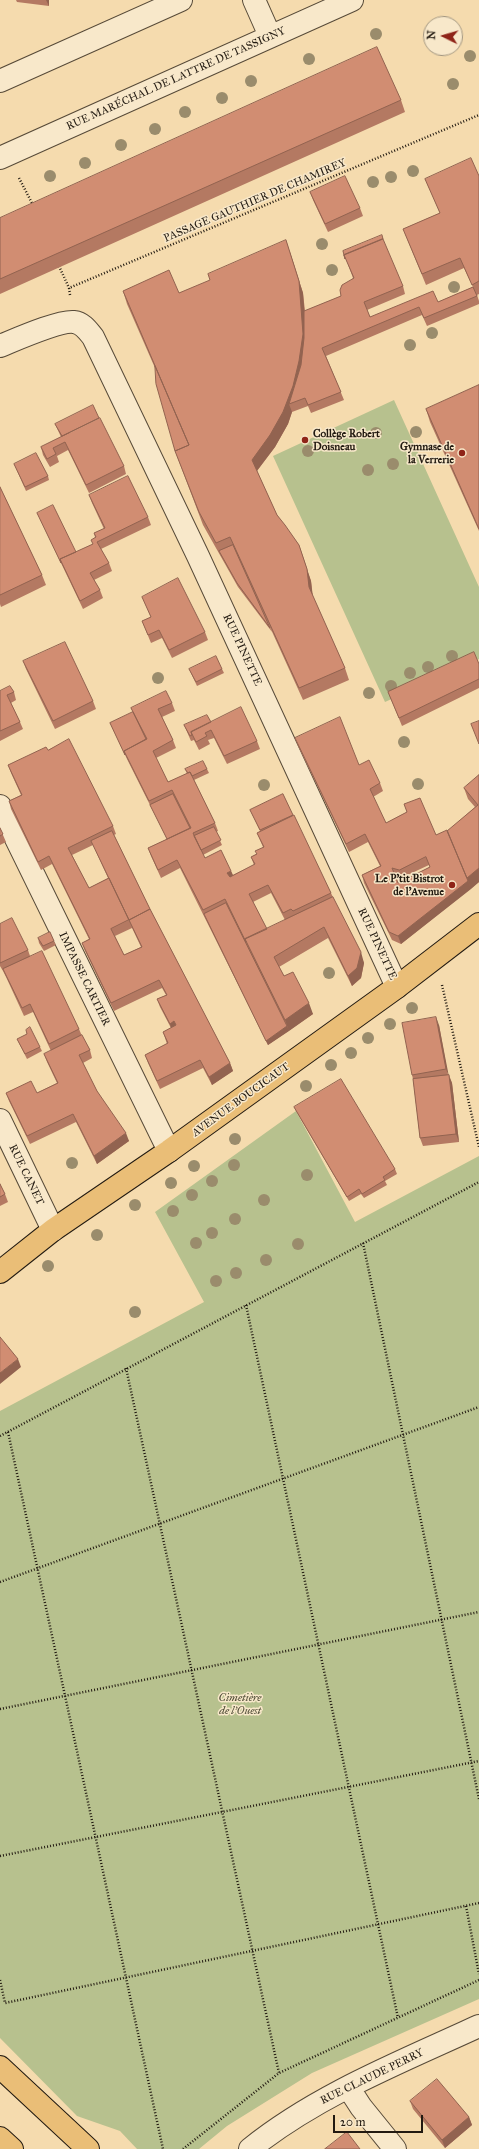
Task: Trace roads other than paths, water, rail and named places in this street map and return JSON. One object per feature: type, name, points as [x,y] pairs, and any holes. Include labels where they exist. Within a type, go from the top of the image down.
[{"type":"main road","name":"AVENUE BOUCICAUT","points":[[0,1272],[53,1230],[169,1151],[397,987],[479,924]]},
{"type":"main road","points":[[0,2066],[88,2149]]},
{"type":"main road","points":[[0,2138],[12,2149]]},
{"type":"street","points":[[0,82],[181,0]]},
{"type":"street","points":[[254,0],[270,36]]},
{"type":"street","name":"RUE MARÉCHAL DE LATTRE DE TASSIGNY","points":[[4,156],[352,0]]},
{"type":"street","name":"RUE PINETTE","points":[[0,346],[61,324],[74,322],[84,327],[96,344],[198,556],[397,987]]},
{"type":"street","name":"IMPASSE CARTIER","points":[[0,806],[169,1151]]},
{"type":"street","name":"RUE CANET","points":[[0,1120],[53,1230]]},
{"type":"street","name":"RUE CLAUDE PERRY","points":[[250,2149],[274,2130],[348,2087],[479,2026]]},
{"type":"street","points":[[348,2087],[361,2108],[395,2149]]},
{"type":"place","name":"Collège Robert Doisneau","points":[[305,440]]},
{"type":"place","name":"Gymnase de la Verrerie","points":[[462,453]]},
{"type":"place","name":"Le P'tit Bistrot de l'Avenue","points":[[452,885]]},
{"type":"park label","name":"Cimetière de l'Ouest","points":[[240,1704]]}]
